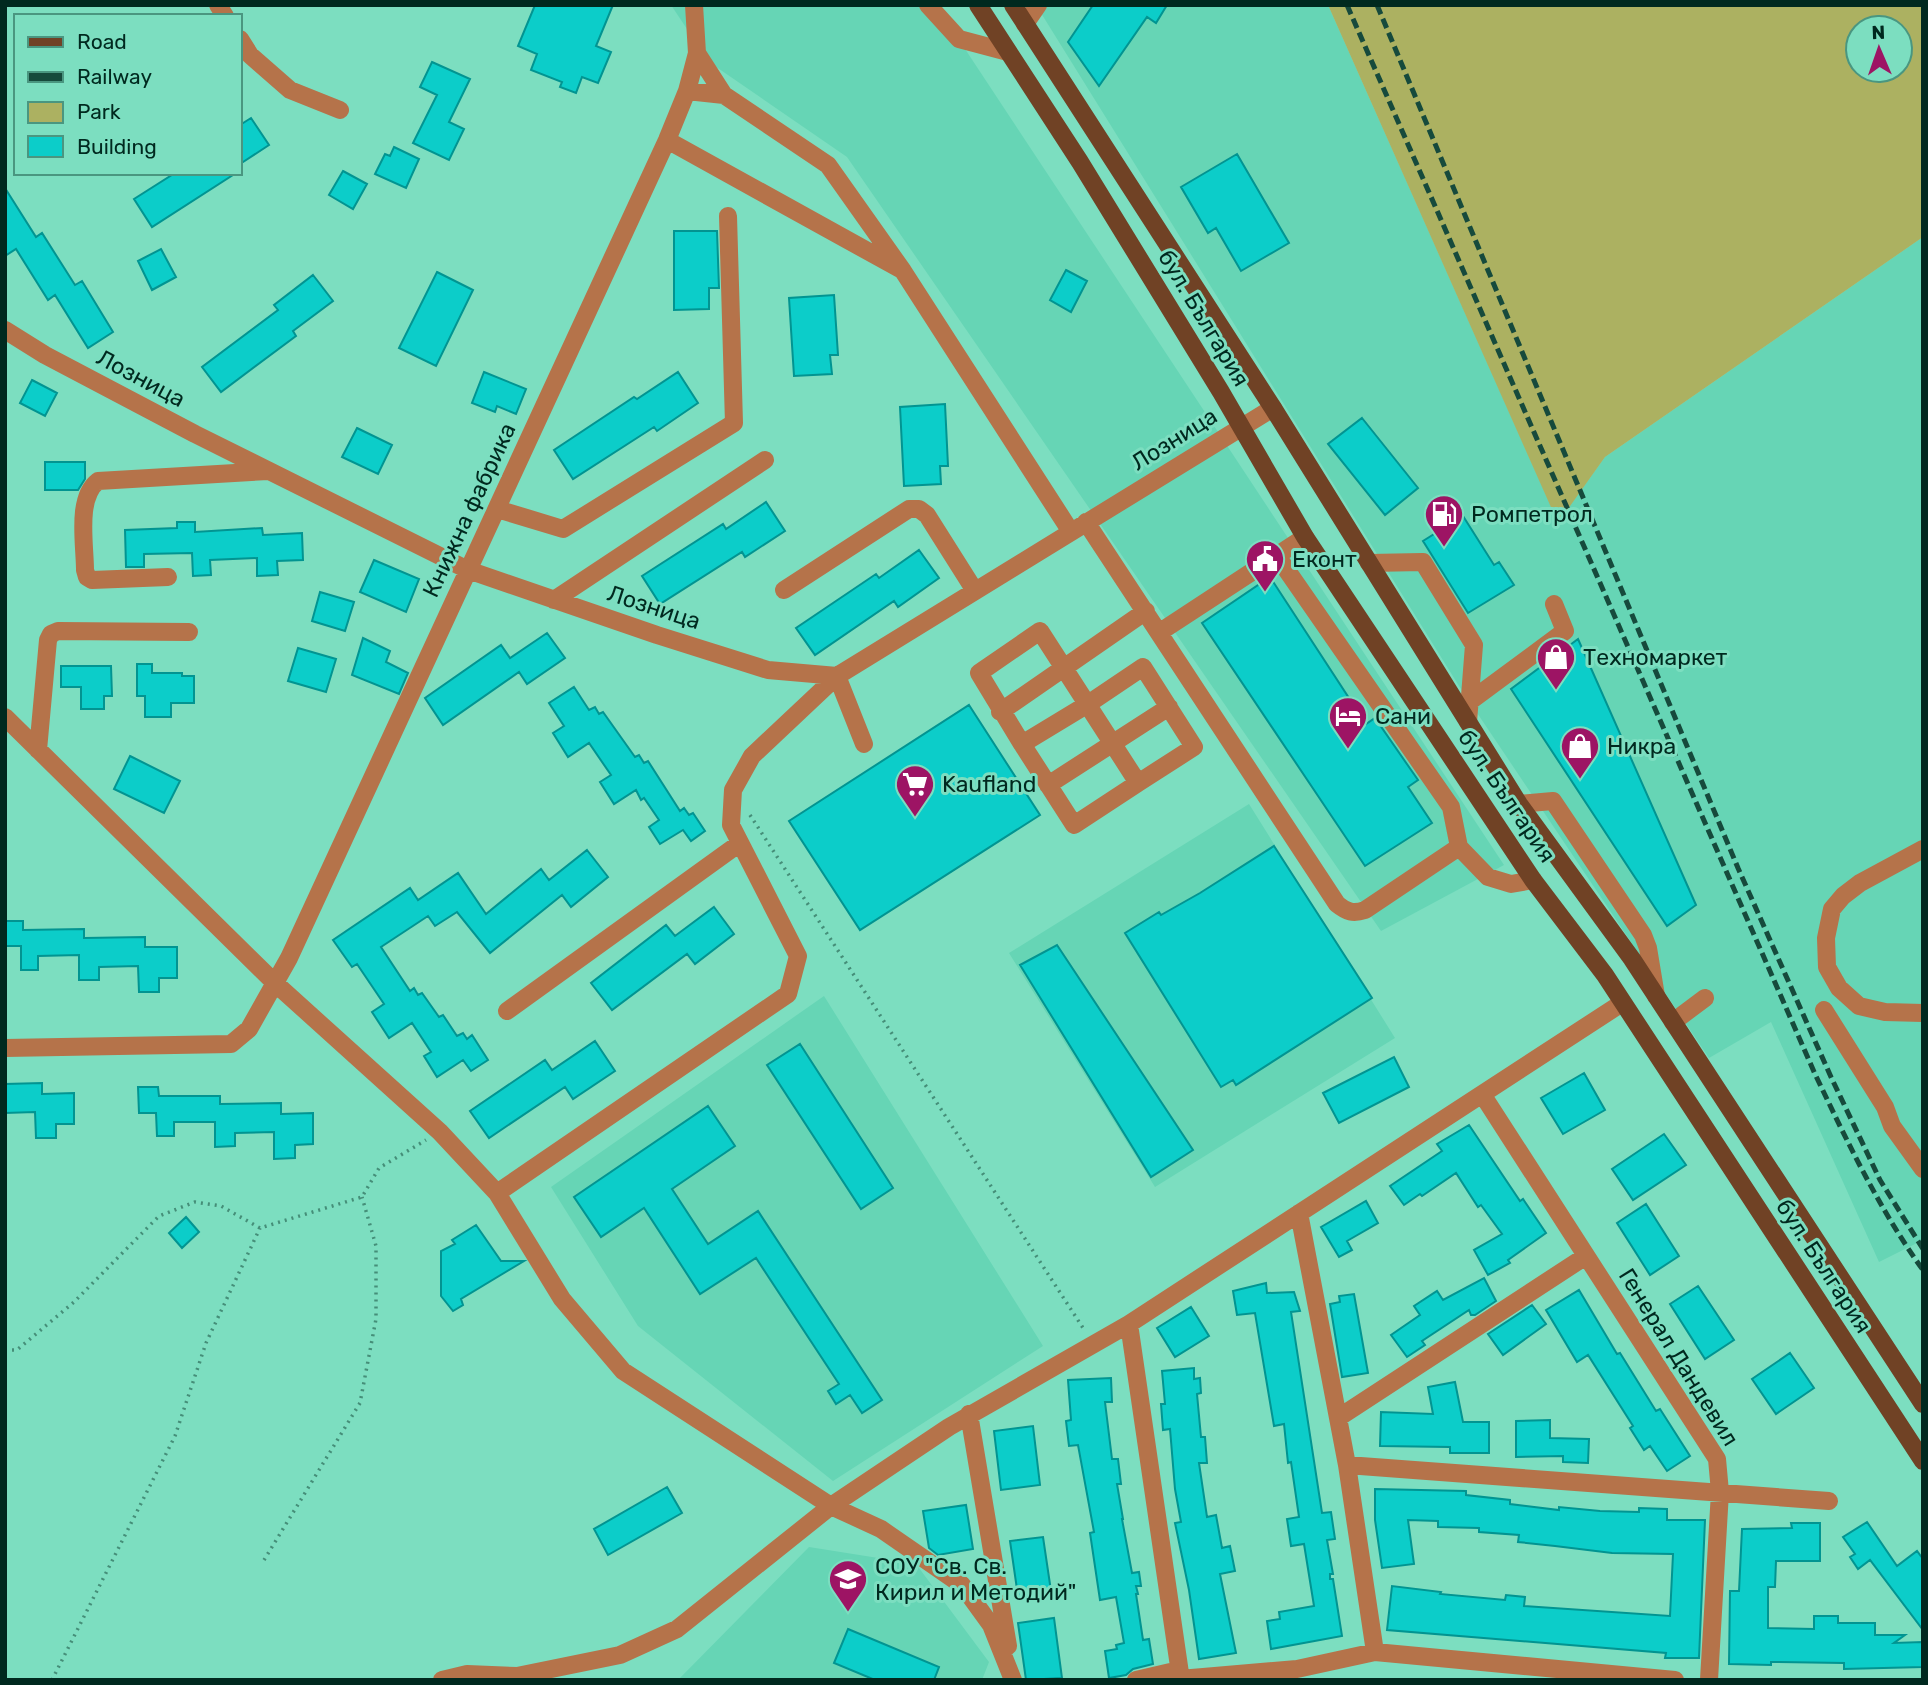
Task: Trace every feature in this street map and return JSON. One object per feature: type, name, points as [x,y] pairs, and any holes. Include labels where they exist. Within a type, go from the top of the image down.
[{"type":"main road","name":"бул. България","points":[[978,5],[1080,162],[1306,537],[1534,880],[1605,975],[1923,1461]]},
{"type":"main road","name":"бул. България","points":[[1013,5],[1273,408],[1519,804],[1632,959],[1923,1404]]},
{"type":"street","points":[[694,5],[697,53],[724,95],[828,165],[1078,527],[1146,611],[1330,892],[1346,911],[1356,914],[1365,911],[1459,847]]},
{"type":"street","points":[[928,5],[958,39],[1008,52]]},
{"type":"street","points":[[1025,24],[1038,5]]},
{"type":"street","points":[[242,42],[250,55],[290,90],[340,110]]},
{"type":"street","name":"Книжна фабрика","points":[[5,1048],[231,1044],[249,1029],[276,984],[667,140],[687,91],[697,53]]},
{"type":"street","points":[[687,91],[724,95]]},
{"type":"street","points":[[667,140],[903,271]]},
{"type":"street","points":[[497,509],[563,528],[734,423],[728,216]]},
{"type":"street","name":"Лозница","points":[[5,330],[45,355],[195,434],[468,570],[768,670],[837,676],[1273,408]]},
{"type":"street","points":[[554,600],[765,460]]},
{"type":"street","points":[[168,577],[92,580],[88,577],[85,570],[84,503],[93,485],[98,481],[271,471]]},
{"type":"street","points":[[783,590],[909,509],[919,509],[928,515],[975,591]]},
{"type":"street","points":[[1160,632],[1306,537]]},
{"type":"street","points":[[1277,556],[1451,807],[1459,847],[1488,877],[1511,884],[1534,880]]},
{"type":"street","points":[[1369,563],[1423,562],[1474,645],[1468,722]]},
{"type":"street","points":[[1469,702],[1565,631],[1554,604]]},
{"type":"street","points":[[1000,712],[1146,611]]},
{"type":"street","points":[[38,750],[48,640],[51,634],[58,631],[189,632]]},
{"type":"street","points":[[1022,744],[1088,704],[1143,667],[1195,747],[1074,825],[1000,712],[979,673],[1040,631],[1088,704],[1138,783]]},
{"type":"street","points":[[497,1193],[788,994],[798,956],[731,825],[733,790],[752,756],[837,676],[864,744]]},
{"type":"street","points":[[1048,785],[1169,707]]},
{"type":"street","points":[[5,717],[276,984],[440,1132],[497,1193],[562,1299],[623,1371],[831,1506],[881,1529],[962,1585],[991,1625],[1013,1680]]},
{"type":"street","points":[[1519,804],[1553,801],[1643,935],[1648,948],[1656,996]]},
{"type":"street","points":[[507,1011],[740,843]]},
{"type":"street","points":[[1923,849],[1860,883],[1843,896],[1832,909],[1826,938],[1827,967],[1839,988],[1859,1006],[1885,1012],[1923,1013]]},
{"type":"street","points":[[1673,1022],[1705,998]]},
{"type":"street","points":[[442,1680],[467,1674],[517,1676],[620,1655],[677,1629],[831,1506],[970,1414],[1129,1325],[1622,1003]]},
{"type":"street","points":[[1824,1010],[1885,1107],[1892,1126],[1923,1169]]},
{"type":"street","name":"Генерал Дандевил","points":[[1482,1094],[1717,1459],[1720,1492],[1709,1680]]},
{"type":"street","points":[[1300,1213],[1347,1465],[1375,1652]]},
{"type":"street","points":[[1338,1418],[1586,1256]]},
{"type":"street","points":[[1129,1325],[1180,1676]]},
{"type":"street","points":[[970,1414],[1013,1680]]},
{"type":"street","points":[[1347,1465],[1829,1501]]},
{"type":"street","points":[[1136,1680],[1180,1676],[1298,1674],[1375,1652],[1675,1680]]},
{"type":"path","points":[[733,790],[1094,1344]]},
{"type":"path","points":[[5,1350],[17,1350],[74,1303],[159,1216],[195,1202],[221,1206],[260,1228],[362,1197],[379,1168],[440,1132]]},
{"type":"path","points":[[264,1560],[360,1403],[376,1319],[376,1246],[362,1197]]},
{"type":"path","points":[[52,1680],[175,1436],[206,1343],[260,1228]]},
{"type":"shaded area","points":[[671,5],[936,5],[1504,865],[1381,931],[847,157],[709,62]]},
{"type":"shaded area","points":[[1036,5],[1328,5],[1558,522],[1605,457],[1923,237],[1923,1240],[1879,1262],[1771,1022],[1709,1058],[1459,686]]},
{"type":"shaded area","points":[[1249,804],[1395,1038],[1155,1187],[1009,953]]},
{"type":"shaded area","points":[[824,996],[1043,1346],[833,1481],[638,1326],[551,1187]]},
{"type":"shaded area","name":"СОУ \"Св. Св. Кирил и Методий\"","points":[[809,1547],[916,1564],[989,1662],[982,1680],[678,1680]]},
{"type":"green space","points":[[1328,5],[1923,5],[1923,237],[1605,457],[1558,523]]},
{"type":"building","points":[[535,5],[613,5],[596,46],[611,52],[598,83],[582,77],[576,93],[560,87],[562,82],[531,70],[537,54],[518,46]]},
{"type":"building","points":[[1093,5],[1167,5],[1156,23],[1147,17],[1099,86],[1068,42]]},
{"type":"building","points":[[432,62],[470,79],[449,122],[464,129],[449,160],[413,143],[437,95],[420,87]]},
{"type":"building","points":[[251,118],[269,145],[242,163],[242,124]]},
{"type":"building","points":[[394,147],[419,159],[406,188],[375,174],[385,154],[390,156]]},
{"type":"building","points":[[1237,154],[1289,243],[1241,271],[1216,228],[1208,233],[1181,187]]},
{"type":"building","points":[[343,171],[367,184],[353,209],[329,195]]},
{"type":"building","points":[[172,175],[233,175],[152,227],[134,199]]},
{"type":"building","points":[[5,188],[36,237],[42,233],[75,285],[82,281],[113,332],[88,348],[55,295],[48,300],[16,249],[5,256]]},
{"type":"building","points":[[674,231],[717,231],[719,288],[709,288],[709,309],[674,310]]},
{"type":"building","points":[[161,249],[176,277],[152,290],[138,261]]},
{"type":"building","points":[[1066,270],[1087,281],[1071,312],[1050,300]]},
{"type":"building","points":[[437,272],[473,290],[436,366],[399,348]]},
{"type":"building","points":[[313,275],[333,301],[293,331],[296,336],[221,392],[202,367],[278,310],[274,305]]},
{"type":"building","points":[[834,295],[838,355],[830,355],[832,374],[794,376],[789,298]]},
{"type":"building","points":[[484,372],[526,389],[516,414],[497,406],[495,412],[472,403]]},
{"type":"building","points":[[678,372],[698,403],[657,431],[654,427],[573,479],[554,450],[634,397],[637,399]]},
{"type":"building","points":[[32,380],[57,393],[45,416],[20,403]]},
{"type":"building","points":[[945,404],[948,466],[940,466],[941,484],[904,486],[900,407]]},
{"type":"building","points":[[1362,418],[1418,488],[1385,515],[1328,444]]},
{"type":"building","points":[[357,428],[392,445],[378,474],[342,457]]},
{"type":"building","points":[[45,462],[85,462],[85,479],[78,490],[45,490]]},
{"type":"building","points":[[766,502],[785,531],[745,557],[742,552],[660,604],[642,576],[723,524],[726,529]]},
{"type":"building","points":[[1463,516],[1494,565],[1499,562],[1514,585],[1468,613],[1423,541]]},
{"type":"building","points":[[177,522],[195,522],[195,532],[262,528],[263,535],[302,533],[303,560],[277,561],[278,575],[257,576],[257,558],[210,560],[211,575],[193,576],[192,553],[144,554],[144,567],[126,567],[125,530],[177,528]]},
{"type":"building","points":[[919,550],[939,578],[898,607],[894,601],[815,655],[796,628],[876,574],[879,578]]},
{"type":"building","points":[[374,560],[419,579],[406,612],[360,592]]},
{"type":"building","name":"Сани","points":[[1270,577],[1366,724],[1375,718],[1418,780],[1408,787],[1432,823],[1365,866],[1202,623]]},
{"type":"building","points":[[320,592],[354,602],[345,631],[312,621]]},
{"type":"building","points":[[547,633],[565,658],[527,684],[519,672],[443,725],[425,698],[501,645],[510,658]]},
{"type":"building","points":[[363,638],[390,651],[386,662],[408,673],[399,694],[352,675]]},
{"type":"building","points":[[1578,639],[1696,905],[1667,926],[1511,689]]},
{"type":"building","points":[[298,648],[336,659],[326,692],[288,681]]},
{"type":"building","points":[[137,664],[152,664],[152,673],[182,673],[182,676],[194,676],[194,703],[171,703],[171,717],[145,717],[145,696],[137,696]]},
{"type":"building","points":[[61,666],[111,666],[112,696],[104,696],[104,709],[81,709],[81,687],[61,687]]},
{"type":"building","points":[[574,687],[589,710],[595,707],[599,714],[603,712],[635,757],[639,755],[644,763],[648,761],[680,811],[684,808],[689,815],[693,813],[705,831],[691,841],[683,830],[660,844],[649,827],[659,820],[644,798],[641,800],[636,790],[614,804],[600,782],[611,775],[589,743],[568,757],[553,733],[564,726],[549,703]]},
{"type":"building","name":"Kaufland","points":[[969,705],[1040,815],[860,930],[789,821]]},
{"type":"building","points":[[130,756],[180,781],[164,813],[114,789]]},
{"type":"building","points":[[1274,846],[1372,998],[1236,1085],[1233,1080],[1221,1087],[1125,933],[1159,912],[1161,915],[1200,893]]},
{"type":"building","points":[[587,850],[608,877],[571,907],[562,895],[490,953],[457,912],[435,926],[428,916],[381,947],[410,991],[414,988],[418,995],[422,993],[439,1017],[443,1015],[457,1036],[463,1033],[467,1039],[472,1035],[488,1060],[471,1071],[463,1060],[437,1077],[424,1056],[431,1052],[412,1023],[389,1038],[372,1012],[384,1004],[357,964],[352,967],[333,940],[410,888],[418,900],[458,873],[486,914],[541,869],[549,880]]},
{"type":"building","points":[[714,907],[734,934],[695,964],[687,954],[612,1010],[591,983],[666,925],[675,936]]},
{"type":"building","points":[[5,921],[23,921],[23,930],[84,929],[84,938],[145,937],[145,947],[177,947],[177,978],[159,978],[159,992],[139,992],[138,966],[99,967],[99,980],[79,980],[79,955],[38,956],[38,970],[21,970],[21,946],[5,946]]},
{"type":"building","points":[[1057,945],[1193,1150],[1151,1177],[1020,965]]},
{"type":"building","points":[[595,1041],[615,1071],[573,1099],[565,1087],[489,1138],[470,1111],[545,1060],[552,1070]]},
{"type":"building","points":[[800,1044],[893,1188],[861,1209],[767,1065]]},
{"type":"building","points":[[1394,1057],[1409,1087],[1339,1123],[1323,1093]]},
{"type":"building","points":[[1584,1073],[1605,1110],[1563,1134],[1541,1098]]},
{"type":"building","points":[[42,1083],[42,1094],[74,1093],[74,1124],[56,1124],[56,1138],[36,1138],[35,1112],[5,1113],[5,1084]]},
{"type":"building","points":[[138,1087],[158,1087],[159,1096],[220,1096],[220,1104],[281,1103],[281,1114],[313,1113],[313,1144],[295,1145],[295,1158],[274,1159],[274,1132],[235,1133],[235,1146],[215,1147],[215,1122],[174,1122],[174,1136],[157,1136],[156,1113],[139,1113]]},
{"type":"building","points":[[708,1106],[735,1146],[672,1189],[708,1244],[758,1211],[882,1400],[862,1413],[850,1395],[836,1404],[828,1391],[839,1384],[756,1258],[700,1294],[644,1208],[601,1237],[574,1197]]},
{"type":"building","points":[[1469,1125],[1520,1201],[1523,1199],[1546,1233],[1508,1260],[1510,1263],[1488,1275],[1474,1250],[1502,1234],[1481,1205],[1478,1207],[1456,1173],[1404,1205],[1390,1186],[1442,1151],[1437,1144]]},
{"type":"building","points":[[1664,1134],[1686,1165],[1633,1200],[1612,1169]]},
{"type":"building","points":[[1366,1201],[1378,1223],[1347,1241],[1352,1250],[1339,1257],[1321,1227]]},
{"type":"building","points":[[1646,1204],[1679,1256],[1650,1275],[1617,1223]]},
{"type":"building","points":[[186,1217],[199,1232],[182,1248],[169,1233]]},
{"type":"building","points":[[476,1225],[501,1261],[524,1261],[461,1299],[463,1305],[453,1311],[441,1296],[441,1251],[455,1244],[452,1240]]},
{"type":"building","points":[[1484,1278],[1496,1301],[1475,1315],[1471,1315],[1469,1310],[1422,1341],[1425,1345],[1407,1357],[1391,1335],[1420,1315],[1414,1306],[1437,1291],[1443,1300]]},
{"type":"building","points":[[1266,1283],[1267,1293],[1294,1292],[1300,1311],[1291,1312],[1322,1513],[1331,1512],[1335,1539],[1327,1540],[1333,1574],[1330,1574],[1330,1579],[1333,1579],[1342,1636],[1271,1649],[1267,1621],[1280,1619],[1279,1612],[1314,1606],[1304,1544],[1291,1546],[1287,1519],[1299,1517],[1291,1462],[1288,1463],[1284,1424],[1274,1426],[1255,1313],[1237,1315],[1233,1291]]},
{"type":"building","points":[[1698,1286],[1734,1340],[1705,1359],[1670,1304]]},
{"type":"building","points":[[1579,1290],[1617,1354],[1620,1353],[1656,1411],[1660,1409],[1690,1456],[1667,1471],[1650,1446],[1644,1450],[1630,1428],[1633,1426],[1588,1355],[1577,1362],[1546,1310]]},
{"type":"building","points":[[1354,1294],[1368,1373],[1342,1377],[1330,1304],[1340,1302],[1339,1296]]},
{"type":"building","points":[[1532,1305],[1546,1324],[1503,1355],[1488,1334]]},
{"type":"building","points":[[1191,1307],[1209,1336],[1175,1357],[1157,1328]]},
{"type":"building","points":[[1790,1353],[1814,1388],[1776,1414],[1752,1379]]},
{"type":"building","points":[[1194,1368],[1194,1379],[1200,1378],[1201,1393],[1197,1394],[1201,1437],[1205,1437],[1207,1463],[1199,1463],[1207,1517],[1216,1515],[1222,1548],[1230,1546],[1235,1571],[1220,1574],[1236,1653],[1199,1659],[1189,1590],[1175,1523],[1181,1522],[1170,1429],[1163,1430],[1161,1404],[1165,1404],[1162,1371]]},
{"type":"building","points":[[1111,1378],[1112,1402],[1105,1402],[1112,1459],[1118,1459],[1121,1484],[1117,1484],[1122,1519],[1132,1573],[1139,1572],[1141,1586],[1136,1586],[1136,1594],[1143,1640],[1149,1639],[1153,1664],[1133,1669],[1126,1675],[1109,1678],[1105,1651],[1117,1649],[1116,1645],[1124,1643],[1116,1597],[1100,1600],[1090,1533],[1094,1532],[1078,1445],[1069,1446],[1066,1421],[1071,1420],[1068,1380]]},
{"type":"building","points":[[1455,1382],[1463,1422],[1489,1422],[1489,1453],[1450,1453],[1450,1447],[1380,1446],[1381,1412],[1433,1414],[1428,1387]]},
{"type":"building","points":[[1550,1420],[1550,1438],[1589,1439],[1588,1463],[1563,1462],[1563,1456],[1516,1457],[1516,1421]]},
{"type":"building","points":[[1033,1426],[1040,1485],[1001,1490],[994,1431]]},
{"type":"building","points":[[667,1487],[682,1513],[608,1555],[594,1529]]},
{"type":"building","points":[[1375,1489],[1466,1491],[1466,1495],[1510,1500],[1510,1504],[1559,1510],[1559,1507],[1639,1512],[1639,1508],[1667,1509],[1667,1520],[1705,1520],[1699,1658],[1665,1658],[1666,1653],[1387,1630],[1392,1586],[1505,1600],[1506,1595],[1525,1597],[1524,1606],[1670,1616],[1673,1554],[1612,1553],[1518,1542],[1519,1535],[1479,1532],[1479,1528],[1438,1527],[1438,1521],[1408,1520],[1414,1564],[1382,1568],[1375,1520]]},
{"type":"building","points":[[966,1505],[973,1549],[938,1555],[929,1548],[923,1511]]},
{"type":"building","points":[[1867,1522],[1897,1566],[1917,1551],[1923,1559],[1923,1630],[1870,1560],[1858,1569],[1850,1557],[1855,1554],[1843,1537]]},
{"type":"building","points":[[1791,1523],[1820,1523],[1820,1561],[1776,1561],[1775,1587],[1768,1587],[1768,1628],[1814,1629],[1814,1616],[1838,1616],[1838,1623],[1875,1623],[1875,1635],[1905,1635],[1894,1643],[1923,1642],[1923,1667],[1844,1669],[1844,1663],[1729,1664],[1730,1591],[1739,1591],[1742,1529],[1792,1528]]},
{"type":"building","points":[[1043,1537],[1051,1591],[1018,1596],[1010,1541]]},
{"type":"building","points":[[1054,1618],[1062,1678],[1026,1680],[1018,1623]]},
{"type":"building","points":[[848,1629],[939,1667],[934,1680],[875,1680],[834,1663]]},
{"type":"railway","points":[[1347,5],[1815,1074],[1878,1199],[1923,1270]]},
{"type":"railway","points":[[1377,5],[1738,868],[1880,1180],[1923,1249]]},
{"type":"place","name":"Ромпетрол","points":[[1444,548]]},
{"type":"place","name":"Еконт","points":[[1265,593]]},
{"type":"place","name":"Техномаркет","points":[[1556,691]]},
{"type":"place","name":"Сани","points":[[1348,750]]},
{"type":"place","name":"Никра","points":[[1580,780]]},
{"type":"place","name":"Kaufland","points":[[915,818]]},
{"type":"place","name":"СОУ \"Св. Св. Кирил и Методий\"","points":[[848,1613]]}]
